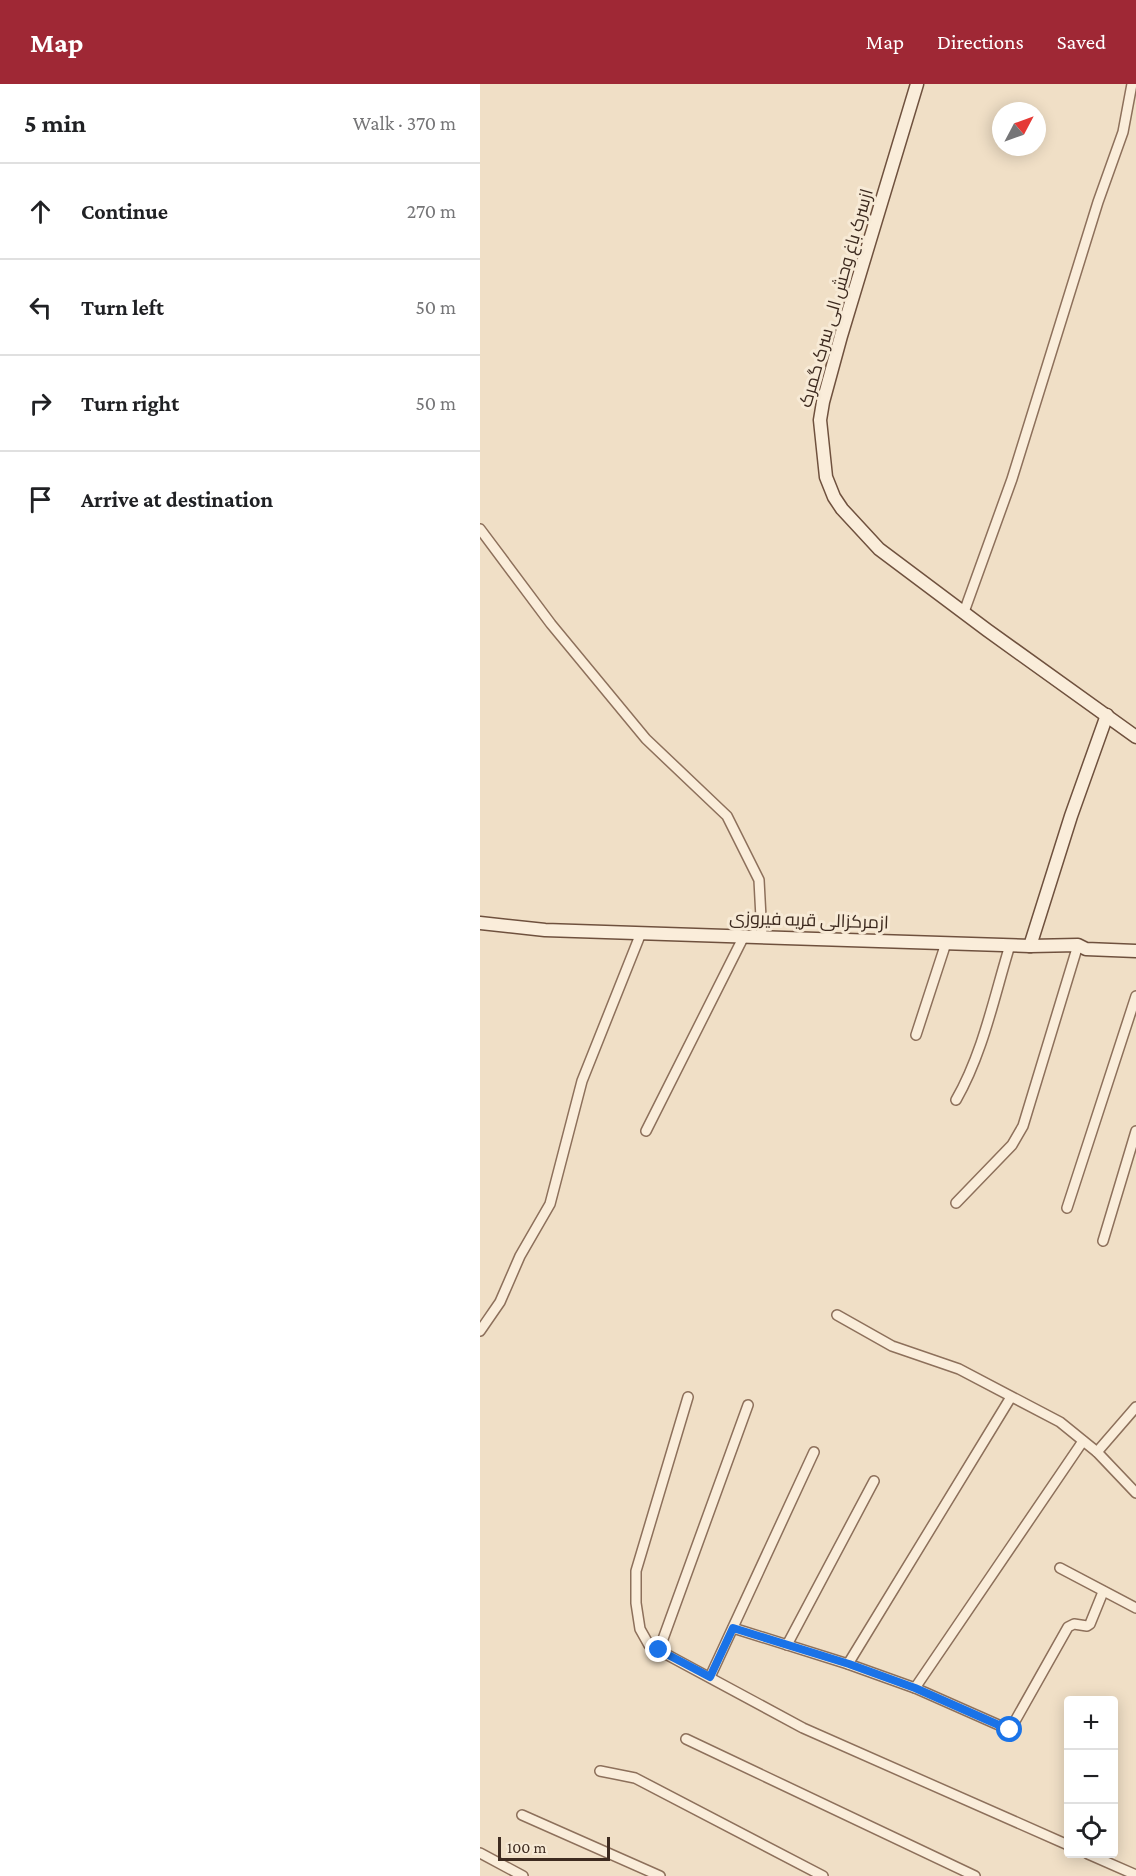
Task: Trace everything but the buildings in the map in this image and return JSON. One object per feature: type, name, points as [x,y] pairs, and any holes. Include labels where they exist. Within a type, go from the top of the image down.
[{"type":"main road","name":"ازسرک باغ وحش الی سرک گمرک","points":[[917,84],[823,402],[820,420],[826,477],[842,509],[879,549],[1019,654],[1136,736]]},
{"type":"main road","points":[[1030,946],[1071,816],[1107,715]]},
{"type":"main road","name":"ازمرکزالی قریه فیروزی","points":[[480,923],[544,930],[1030,946],[1078,945],[1086,949],[1136,951]]},
{"type":"street","points":[[964,612],[1012,479],[1098,202],[1123,132],[1132,84]]},
{"type":"street","points":[[480,529],[551,624],[639,731],[727,816],[759,880],[762,937]]},
{"type":"street","points":[[480,1331],[500,1302],[520,1256],[550,1204],[582,1082],[641,933]]},
{"type":"street","points":[[646,1131],[744,936]]},
{"type":"street","points":[[916,1035],[946,943]]},
{"type":"street","points":[[956,1100],[968,1080],[976,1058],[1010,945]]},
{"type":"street","points":[[956,1203],[1012,1145],[1025,1121],[1078,945]]},
{"type":"street","points":[[1067,1208],[1136,996]]},
{"type":"street","points":[[1102,1241],[1136,1131]]},
{"type":"street","points":[[837,1315],[891,1346],[958,1369],[1060,1422],[1097,1452],[1136,1493]]},
{"type":"street","points":[[688,1397],[636,1571],[636,1604],[640,1629],[649,1645],[803,1728],[1064,1843]]},
{"type":"street","points":[[849,1664],[1011,1397]]},
{"type":"street","points":[[659,1650],[748,1405]]},
{"type":"street","points":[[1097,1452],[1136,1407]]},
{"type":"street","points":[[915,1688],[1083,1442]]},
{"type":"street","points":[[710,1677],[814,1452]]},
{"type":"street","points":[[787,1645],[874,1481]]},
{"type":"street","points":[[1060,1568],[1136,1608]]},
{"type":"street","points":[[733,1628],[849,1664],[915,1688],[1010,1730],[1068,1627],[1074,1624],[1087,1626],[1089,1624],[1103,1592]]},
{"type":"street","points":[[686,1739],[975,1876]]},
{"type":"street","points":[[600,1771],[635,1778],[823,1876]]},
{"type":"street","points":[[522,1815],[660,1876]]},
{"type":"street","points":[[480,1853],[523,1876]]},
{"type":"street","points":[[1097,1858],[1136,1875]]},
{"type":"route","points":[[659,1650],[710,1677],[733,1628],[849,1664],[915,1688],[1010,1730]]}]
